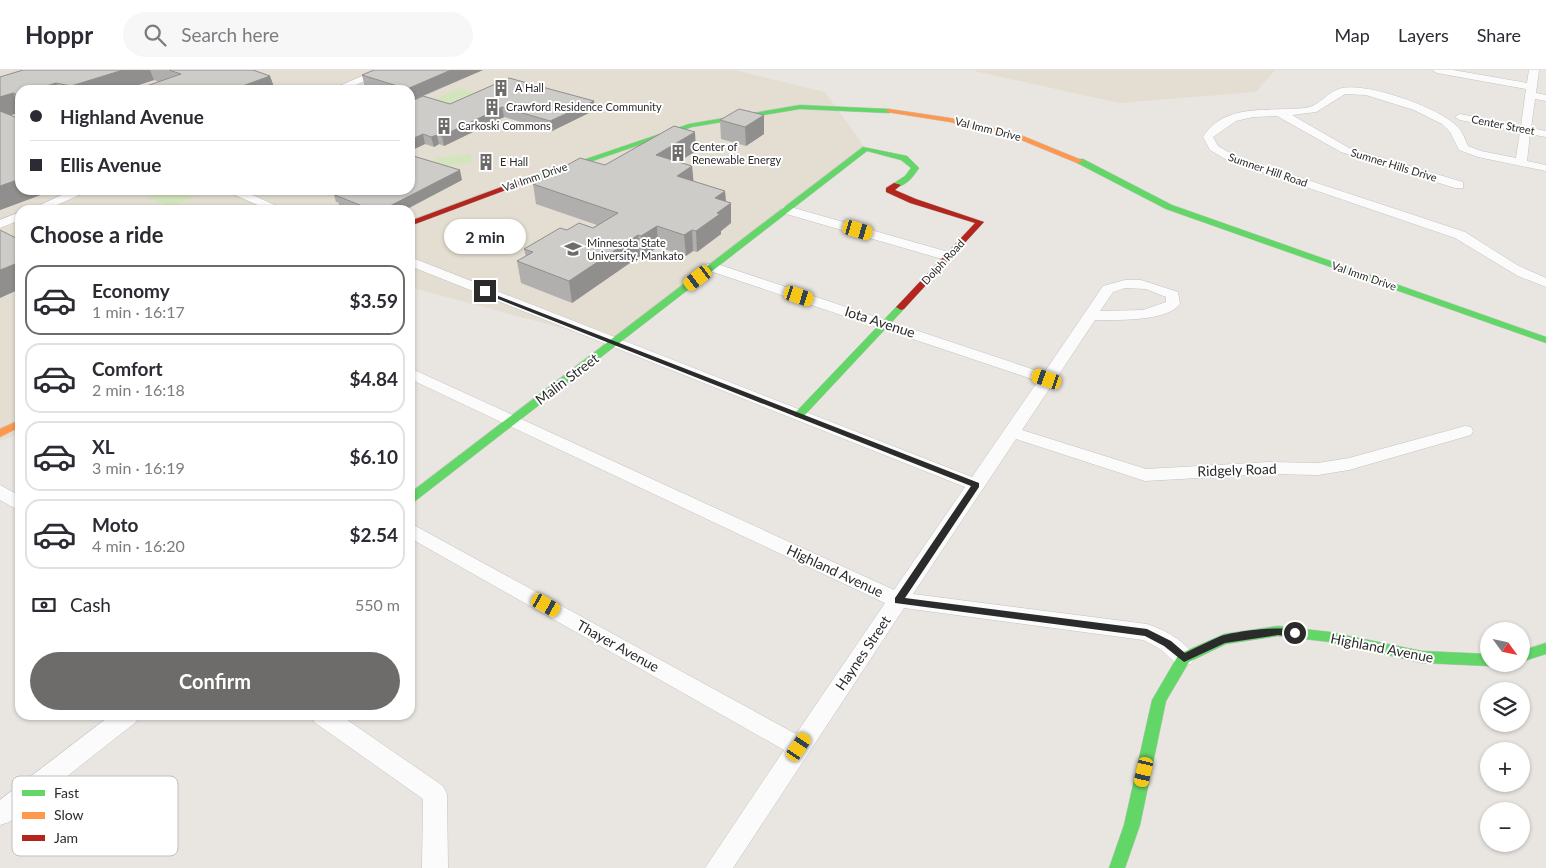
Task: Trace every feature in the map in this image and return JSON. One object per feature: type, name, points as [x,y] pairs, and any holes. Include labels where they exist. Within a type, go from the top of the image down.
[{"type":"street","points":[[348,85],[385,70]]},
{"type":"street","points":[[1437,70],[1531,91],[1546,98]]},
{"type":"street","points":[[1521,163],[1534,70]]},
{"type":"street","name":"Sumner Hill Road","points":[[1546,168],[1478,154],[1463,148],[1456,132],[1445,122],[1404,104],[1366,91],[1342,91],[1315,109],[1254,112],[1232,118],[1210,133],[1210,142],[1231,158],[1280,173],[1341,196],[1460,236],[1476,244],[1513,270],[1546,283]]},
{"type":"street","name":"Val Imm Drive","points":[[415,222],[489,193],[691,126],[800,108],[842,107],[887,111],[950,120],[1016,135],[1088,164],[1169,207],[1546,340]]},
{"type":"street","name":"Sumner Hills Drive","points":[[1277,112],[1345,150],[1459,185]]},
{"type":"street","name":"Center Street","points":[[1460,117],[1546,134]]},
{"type":"street","name":"Malin Street","points":[[415,495],[866,149],[895,156]]},
{"type":"street","name":"Dolph Road","points":[[799,415],[980,222],[913,201],[889,190],[908,178],[915,168],[904,158],[895,156]]},
{"type":"street","points":[[47,205],[72,195]]},
{"type":"street","points":[[242,195],[268,205]]},
{"type":"street","points":[[787,210],[947,256]]},
{"type":"street","points":[[0,224],[15,218]]},
{"type":"street","points":[[415,263],[976,485]]},
{"type":"street","name":"Iota Avenue","points":[[712,267],[1047,379]]},
{"type":"street","name":"Haynes Street","points":[[718,868],[1011,432],[1090,315],[1108,289],[1128,282],[1148,285],[1173,295],[1173,304],[1153,312],[1114,316],[1090,315]]},
{"type":"street","name":"Highland Avenue","points":[[415,376],[898,600],[1147,632],[1168,643],[1184,658],[1224,639],[1278,631],[1330,638],[1422,657],[1480,661]]},
{"type":"street","points":[[0,434],[15,426]]},
{"type":"street","name":"Ridgely Road","points":[[1011,432],[1145,475],[1259,468],[1318,469],[1349,464],[1465,431]]},
{"type":"street","points":[[0,491],[15,502]]},
{"type":"street","name":"Thayer Avenue","points":[[415,533],[799,747]]},
{"type":"street","points":[[1530,653],[1546,648]]},
{"type":"street","points":[[1117,868],[1132,825],[1160,700],[1184,658]]},
{"type":"street","points":[[48,776],[121,720]]},
{"type":"street","points":[[329,720],[435,794],[435,868]]},
{"type":"street","points":[[0,813],[12,804]]},
{"type":"shaded area","name":"Minnesota State University, Mankato","points":[[0,70],[734,70],[825,92],[866,149],[614,342],[415,289],[415,205],[15,205],[15,436],[0,441]]},
{"type":"shaded area","points":[[1275,70],[1256,92],[1119,103],[974,71]]},
{"type":"green space","points":[[459,88],[474,93],[450,103],[435,99]]},
{"type":"green space","points":[[471,154],[471,163],[435,167],[435,158]]},
{"type":"green space","points":[[155,195],[189,195],[194,197],[176,205],[166,205],[148,198]]},
{"type":"building","points":[[23,70],[123,70],[74,85],[56,83],[50,85],[15,85],[15,94],[0,97],[0,77]]},
{"type":"building","points":[[169,70],[253,70],[270,76],[245,85],[149,85],[181,74]]},
{"type":"building","points":[[374,70],[451,70],[415,86],[394,85],[362,75]]},
{"type":"building","points":[[509,78],[594,101],[550,121],[502,107],[442,136],[431,137],[423,134],[415,138],[415,100],[423,96],[450,104]]},
{"type":"building","points":[[739,109],[764,115],[745,127],[720,120]]},
{"type":"building","points":[[0,111],[15,117],[15,181],[0,186]]},
{"type":"building","points":[[674,126],[695,132],[656,155],[692,166],[677,176],[725,191],[715,198],[731,203],[717,213],[720,214],[696,231],[692,230],[684,235],[657,226],[641,236],[638,235],[569,281],[517,261],[533,252],[524,249],[560,228],[567,230],[579,223],[593,228],[618,213],[533,184],[580,158],[605,165]]},
{"type":"building","points":[[415,156],[460,170],[415,193]]},
{"type":"building","points":[[335,195],[411,195],[392,205],[360,205]]},
{"type":"building","points":[[0,230],[15,238],[15,264],[0,270]]},
{"type":"traffic: fast","points":[[531,179],[691,125],[800,107],[889,111]]},
{"type":"traffic: fast","points":[[415,495],[866,149],[904,158],[915,168],[908,178],[897,185]]},
{"type":"traffic: fast","points":[[1080,161],[1169,207],[1546,340]]},
{"type":"traffic: fast","points":[[799,415],[901,307]]},
{"type":"traffic: fast","points":[[1117,868],[1132,825],[1159,700],[1184,658],[1224,639],[1278,631],[1330,637],[1422,657],[1480,660]]},
{"type":"traffic: fast","points":[[1530,654],[1546,648]]},
{"type":"traffic: slow","points":[[889,111],[950,120],[1016,135],[1080,161]]},
{"type":"traffic: slow","points":[[0,434],[15,426]]},
{"type":"traffic: jam","points":[[415,222],[531,179]]},
{"type":"traffic: jam","points":[[897,185],[889,190],[913,201],[980,222],[901,307]]},
{"type":"place","name":"A Hall","points":[[501,88]]},
{"type":"place","name":"Crawford Residence Community","points":[[492,107]]},
{"type":"place","name":"Carkoski Commons","points":[[444,126]]},
{"type":"place","name":"Center of Renewable Energy","points":[[678,153]]},
{"type":"place","name":"E Hall","points":[[486,162]]},
{"type":"place","name":"Minnesota State University, Mankato","points":[[573,249]]},
{"type":"route","points":[[485,291],[976,485],[898,600],[1147,632],[1168,643],[1184,658],[1224,639],[1278,631],[1295,633]]}]
